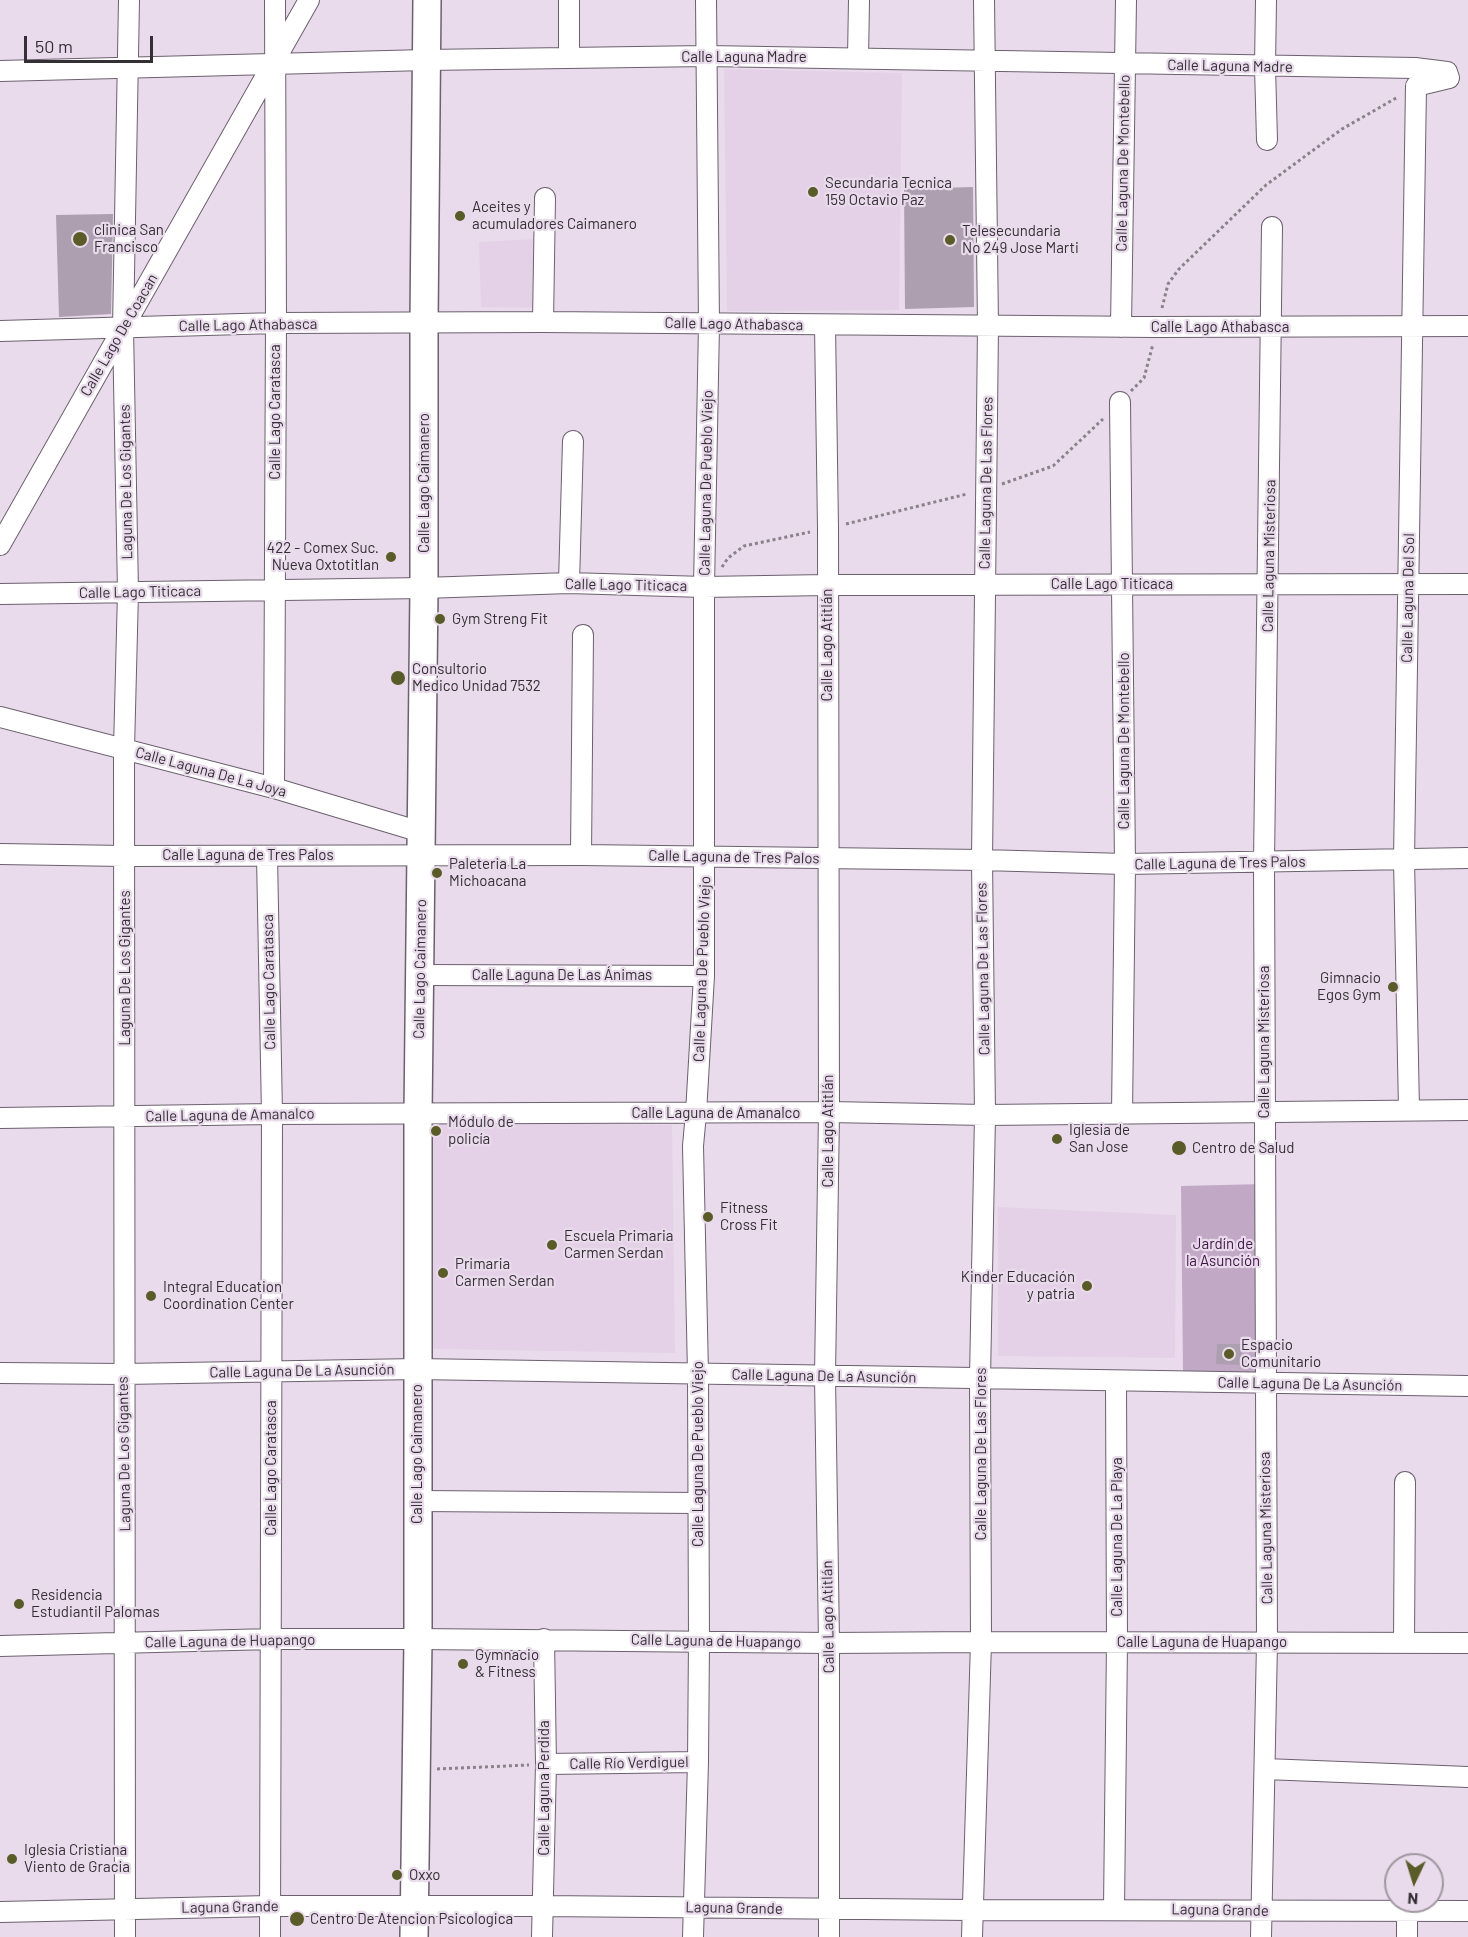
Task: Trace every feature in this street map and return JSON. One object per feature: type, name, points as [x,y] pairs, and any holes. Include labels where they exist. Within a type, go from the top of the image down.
[{"type":"street","name":"Laguna De Los Gigantes","points":[[125,1937],[124,749],[128,592],[123,328],[129,0]]},
{"type":"street","name":"Calle Lago Caratasca","points":[[274,788],[275,0]]},
{"type":"street","name":"Calle Lago De Coacan","points":[[0,545],[309,0]]},
{"type":"street","name":"Calle Lago Caimanero","points":[[414,1937],[418,1639],[418,1113],[421,975],[427,0]]},
{"type":"street","points":[[569,0],[569,58]]},
{"type":"street","name":"Calle Laguna De Pueblo Viejo","points":[[693,1937],[699,1641],[698,1373],[693,1146],[704,976],[704,587],[710,324],[706,0]]},
{"type":"street","points":[[858,57],[859,0]]},
{"type":"street","name":"Calle Laguna De Las Flores","points":[[972,1937],[981,1642],[980,1378],[986,1115],[982,860],[988,326],[984,0]]},
{"type":"street","name":"Calle Laguna De Montebello","points":[[1121,327],[1126,0]]},
{"type":"street","points":[[1266,0],[1267,140]]},
{"type":"street","name":"Calle Laguna Madre","points":[[0,71],[274,63],[707,56],[1415,68],[1444,71],[1449,74],[1449,78],[1416,86]]},
{"type":"street","name":"Calle Laguna Del Sol","points":[[1409,1110],[1404,859],[1416,86]]},
{"type":"street","points":[[543,322],[545,198]]},
{"type":"street","name":"Calle Laguna Misteriosa","points":[[1261,1937],[1267,1643],[1264,863],[1272,227]]},
{"type":"street","name":"Calle Lago Athabasca","points":[[0,331],[276,323],[543,322],[1121,327],[1468,326]]},
{"type":"street","name":"Calle Lago Atitlán","points":[[825,325],[829,859],[829,1112],[825,1376],[829,1643],[829,1937]]},
{"type":"street","name":"Calle Laguna De Montebello","points":[[1120,402],[1125,864],[1122,1114]]},
{"type":"street","points":[[569,583],[573,441]]},
{"type":"street","name":"Calle Lago Titicaca","points":[[0,594],[424,588],[569,583],[704,587],[1468,584]]},
{"type":"street","points":[[580,855],[583,635]]},
{"type":"street","name":"Calle Laguna De La Joya","points":[[0,717],[274,788],[421,843]]},
{"type":"street","name":"Calle Laguna de Tres Palos","points":[[0,854],[267,856],[421,843],[580,855],[1125,864],[1468,858]]},
{"type":"street","name":"Calle Lago Caratasca","points":[[267,856],[272,1114],[270,1937]]},
{"type":"street","name":"Calle Laguna De Las Ánimas","points":[[421,975],[704,976]]},
{"type":"street","name":"Calle Laguna de Amanalco","points":[[0,1118],[418,1113],[829,1112],[986,1115],[1468,1110]]},
{"type":"street","name":"Calle Laguna De La Asunción","points":[[0,1373],[123,1374],[271,1370],[417,1370],[1468,1386]]},
{"type":"street","name":"Calle Laguna De La Playa","points":[[1114,1909],[1118,1642],[1116,1381]]},
{"type":"street","points":[[1404,1643],[1405,1482]]},
{"type":"street","points":[[418,1501],[698,1503]]},
{"type":"street","name":"Calle Laguna de Huapango","points":[[0,1646],[272,1639],[544,1639],[829,1643],[1468,1643]]},
{"type":"street","name":"Calle Laguna Perdida","points":[[542,1937],[546,1764],[544,1639]]},
{"type":"street","name":"Calle Río Verdiguel","points":[[546,1764],[698,1762]]},
{"type":"street","points":[[1265,1769],[1468,1777]]},
{"type":"street","name":"Laguna Grande","points":[[0,1912],[270,1906],[1384,1912]]},
{"type":"street","name":"Laguna Grande","points":[[1444,1911],[1468,1911]]},
{"type":"street","points":[[1407,1913],[1407,1937]]},
{"type":"path","points":[[987,490],[1053,466],[1144,378],[1168,284],[1179,269],[1266,184],[1361,117],[1416,86]]},
{"type":"path","points":[[416,1769],[546,1764]]},
{"type":"shaded area","name":"Secundaria Tecnica 159 Octavio Paz","points":[[724,69],[902,73],[899,310],[727,311]]},
{"type":"shaded area","points":[[537,239],[536,308],[481,307],[479,242]]},
{"type":"shaded area","name":"Escuela Primaria Carmen Serdan","points":[[430,1122],[672,1125],[675,1353],[433,1349]]},
{"type":"shaded area","name":"Kinder Educación y patria","points":[[998,1207],[1176,1215],[1175,1358],[998,1356]]},
{"type":"green space","name":"Jardín de la Asunción","points":[[1264,1184],[1264,1319],[1256,1373],[1183,1371],[1181,1186]]},
{"type":"building","points":[[973,187],[974,307],[905,309],[904,189]]},
{"type":"building","points":[[113,214],[111,314],[59,317],[56,215]]},
{"type":"building","name":"Espacio Comunitario","points":[[1217,1344],[1242,1344],[1241,1365],[1216,1364]]},
{"type":"place","name":"Secundaria Tecnica 159 Octavio Paz","points":[[813,192]]},
{"type":"place","name":"Aceites y acumuladores Caimanero","points":[[460,216]]},
{"type":"place","name":"clinica San Francisco","points":[[80,239]]},
{"type":"place","name":"Telesecundaria No 249 Jose Marti","points":[[950,240]]},
{"type":"place","name":"422 - Comex Suc. Nueva Oxtotitlan","points":[[391,557]]},
{"type":"place","name":"Gym Streng Fit","points":[[440,619]]},
{"type":"place","name":"Consultorio Medico Unidad 7532","points":[[398,678]]},
{"type":"place","name":"Paleteria La Michoacana","points":[[437,873]]},
{"type":"place","name":"Gimnacio Egos Gym","points":[[1393,987]]},
{"type":"place","name":"Módulo de policía","points":[[436,1131]]},
{"type":"place","name":"Iglesia de San Jose","points":[[1057,1139]]},
{"type":"place","name":"Centro de Salud","points":[[1179,1148]]},
{"type":"place","name":"Fitness Cross Fit","points":[[708,1217]]},
{"type":"place","name":"Escuela Primaria Carmen Serdan","points":[[552,1245]]},
{"type":"place","name":"Primaria Carmen Serdan","points":[[443,1273]]},
{"type":"place","name":"Kinder Educación y patria","points":[[1087,1286]]},
{"type":"place","name":"Integral Education Coordination Center","points":[[151,1296]]},
{"type":"place","name":"Espacio Comunitario","points":[[1229,1354]]},
{"type":"place","name":"Residencia Estudiantil Palomas","points":[[19,1604]]},
{"type":"place","name":"Gymnacio & Fitness","points":[[463,1664]]},
{"type":"place","name":"Iglesia Cristiana Viento de Gracia","points":[[12,1859]]},
{"type":"place","name":"Oxxo","points":[[397,1875]]},
{"type":"place","name":"Centro De Atencion Psicologica","points":[[297,1919]]}]
